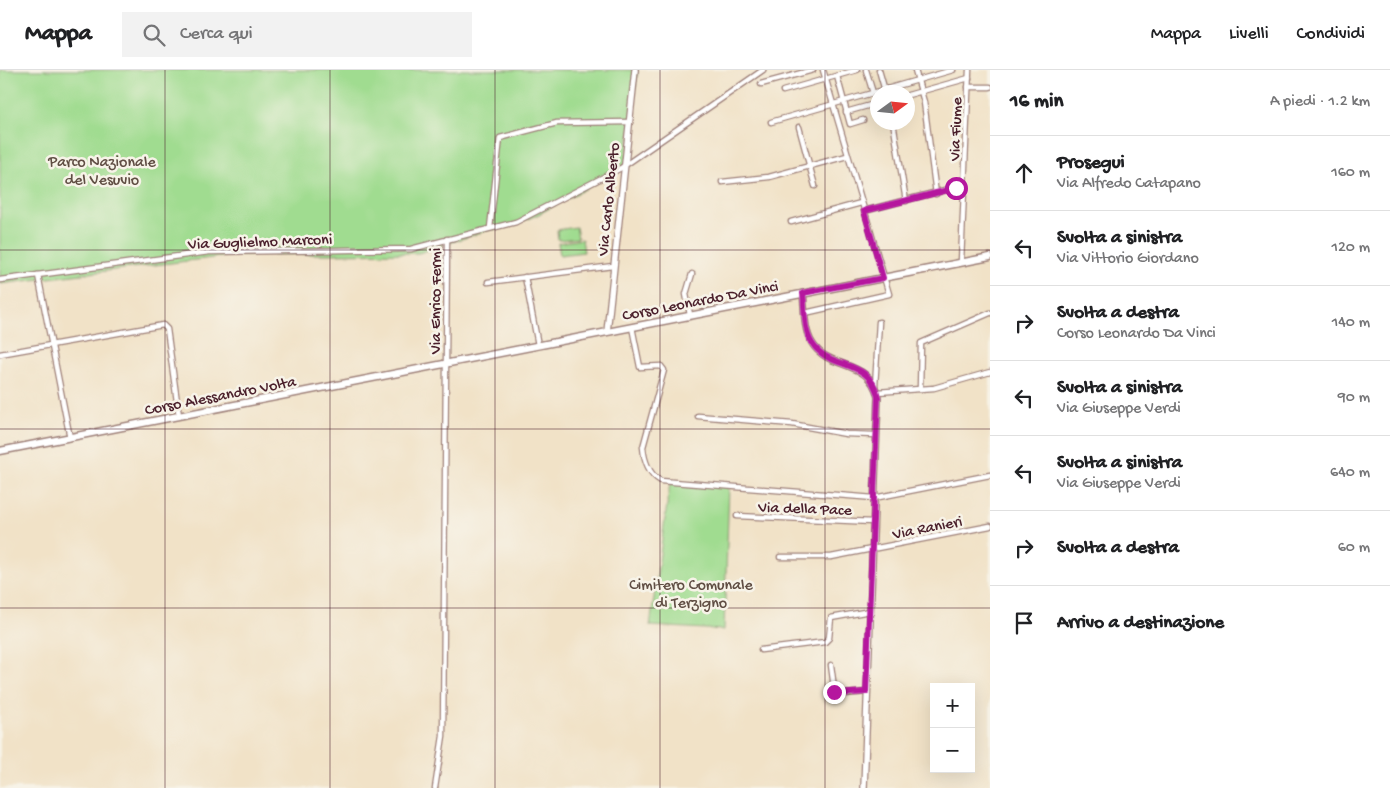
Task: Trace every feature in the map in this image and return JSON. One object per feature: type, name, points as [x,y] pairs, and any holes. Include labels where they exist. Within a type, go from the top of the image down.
[{"type":"main road","name":"Corso Leonardo Da Vinci","points":[[446,364],[990,257]]},
{"type":"main road","name":"Corso Alessandro Volta","points":[[0,451],[446,364]]},
{"type":"street","name":"Via Carlo Alberto","points":[[607,332],[636,70]]},
{"type":"street","name":"Via Guglielmo Marconi","points":[[0,280],[209,252],[412,249],[490,228],[535,214],[625,164],[763,70]]},
{"type":"street","points":[[761,84],[813,70]]},
{"type":"street","points":[[805,313],[889,294],[823,70]]},
{"type":"street","points":[[783,90],[853,70]]},
{"type":"street","points":[[866,70],[870,85]]},
{"type":"street","points":[[879,70],[883,85]]},
{"type":"street","points":[[915,70],[921,91],[936,194]]},
{"type":"street","points":[[903,85],[953,70]]},
{"type":"street","name":"Via Fiume","points":[[961,262],[969,70]]},
{"type":"street","points":[[837,76],[850,124],[863,120]]},
{"type":"street","points":[[915,93],[969,78]]},
{"type":"street","name":"Via Fiume","points":[[968,87],[990,87]]},
{"type":"street","points":[[771,122],[870,94]]},
{"type":"street","points":[[846,112],[870,105]]},
{"type":"street","points":[[490,228],[500,138],[557,123],[630,122]]},
{"type":"street","points":[[799,127],[815,186]]},
{"type":"street","points":[[894,130],[906,201]]},
{"type":"street","points":[[722,182],[769,177],[848,156]]},
{"type":"street","points":[[864,211],[936,194],[964,185]]},
{"type":"street","points":[[791,222],[861,203]]},
{"type":"street","name":"Via Enrico Fermi","points":[[435,788],[442,736],[446,239]]},
{"type":"street","points":[[488,282],[613,266]]},
{"type":"street","points":[[690,315],[686,294],[692,274]]},
{"type":"street","points":[[38,275],[70,438]]},
{"type":"street","points":[[525,277],[538,346]]},
{"type":"street","points":[[803,293],[809,337],[816,348],[822,354],[866,373],[876,389]]},
{"type":"street","points":[[920,389],[921,343],[990,314]]},
{"type":"street","points":[[864,788],[879,322]]},
{"type":"street","points":[[0,354],[52,343],[163,325],[167,329],[179,416]]},
{"type":"street","points":[[632,327],[640,367],[661,366],[664,370],[643,447],[644,458],[657,479],[668,482],[874,498],[990,475]]},
{"type":"street","points":[[876,389],[934,388],[990,372]]},
{"type":"street","points":[[698,416],[792,424],[846,434],[876,435]]},
{"type":"street","name":"Via della Pace","points":[[736,516],[873,522]]},
{"type":"street","name":"Via Ranieri","points":[[780,557],[831,557],[990,526]]},
{"type":"street","points":[[761,650],[825,642],[829,638],[831,618],[870,611]]},
{"type":"street","points":[[830,666],[835,694],[866,692]]},
{"type":"green space","name":"Parco Nazionale del Vesuvio","points":[[0,70],[638,70],[626,163],[618,171],[537,215],[509,227],[489,230],[419,253],[236,255],[0,284]]},
{"type":"green space","points":[[576,227],[578,238],[558,240],[557,230]]},
{"type":"green space","points":[[582,239],[584,252],[560,255],[558,243]]},
{"type":"green space","name":"Cimitero Comunale di Terzigno","points":[[670,483],[729,487],[724,630],[650,626]]},
{"type":"route","points":[[834,692],[835,694],[866,692],[878,397],[874,382],[866,373],[822,354],[812,344],[807,331],[803,293],[883,278],[864,211],[956,188]]}]
